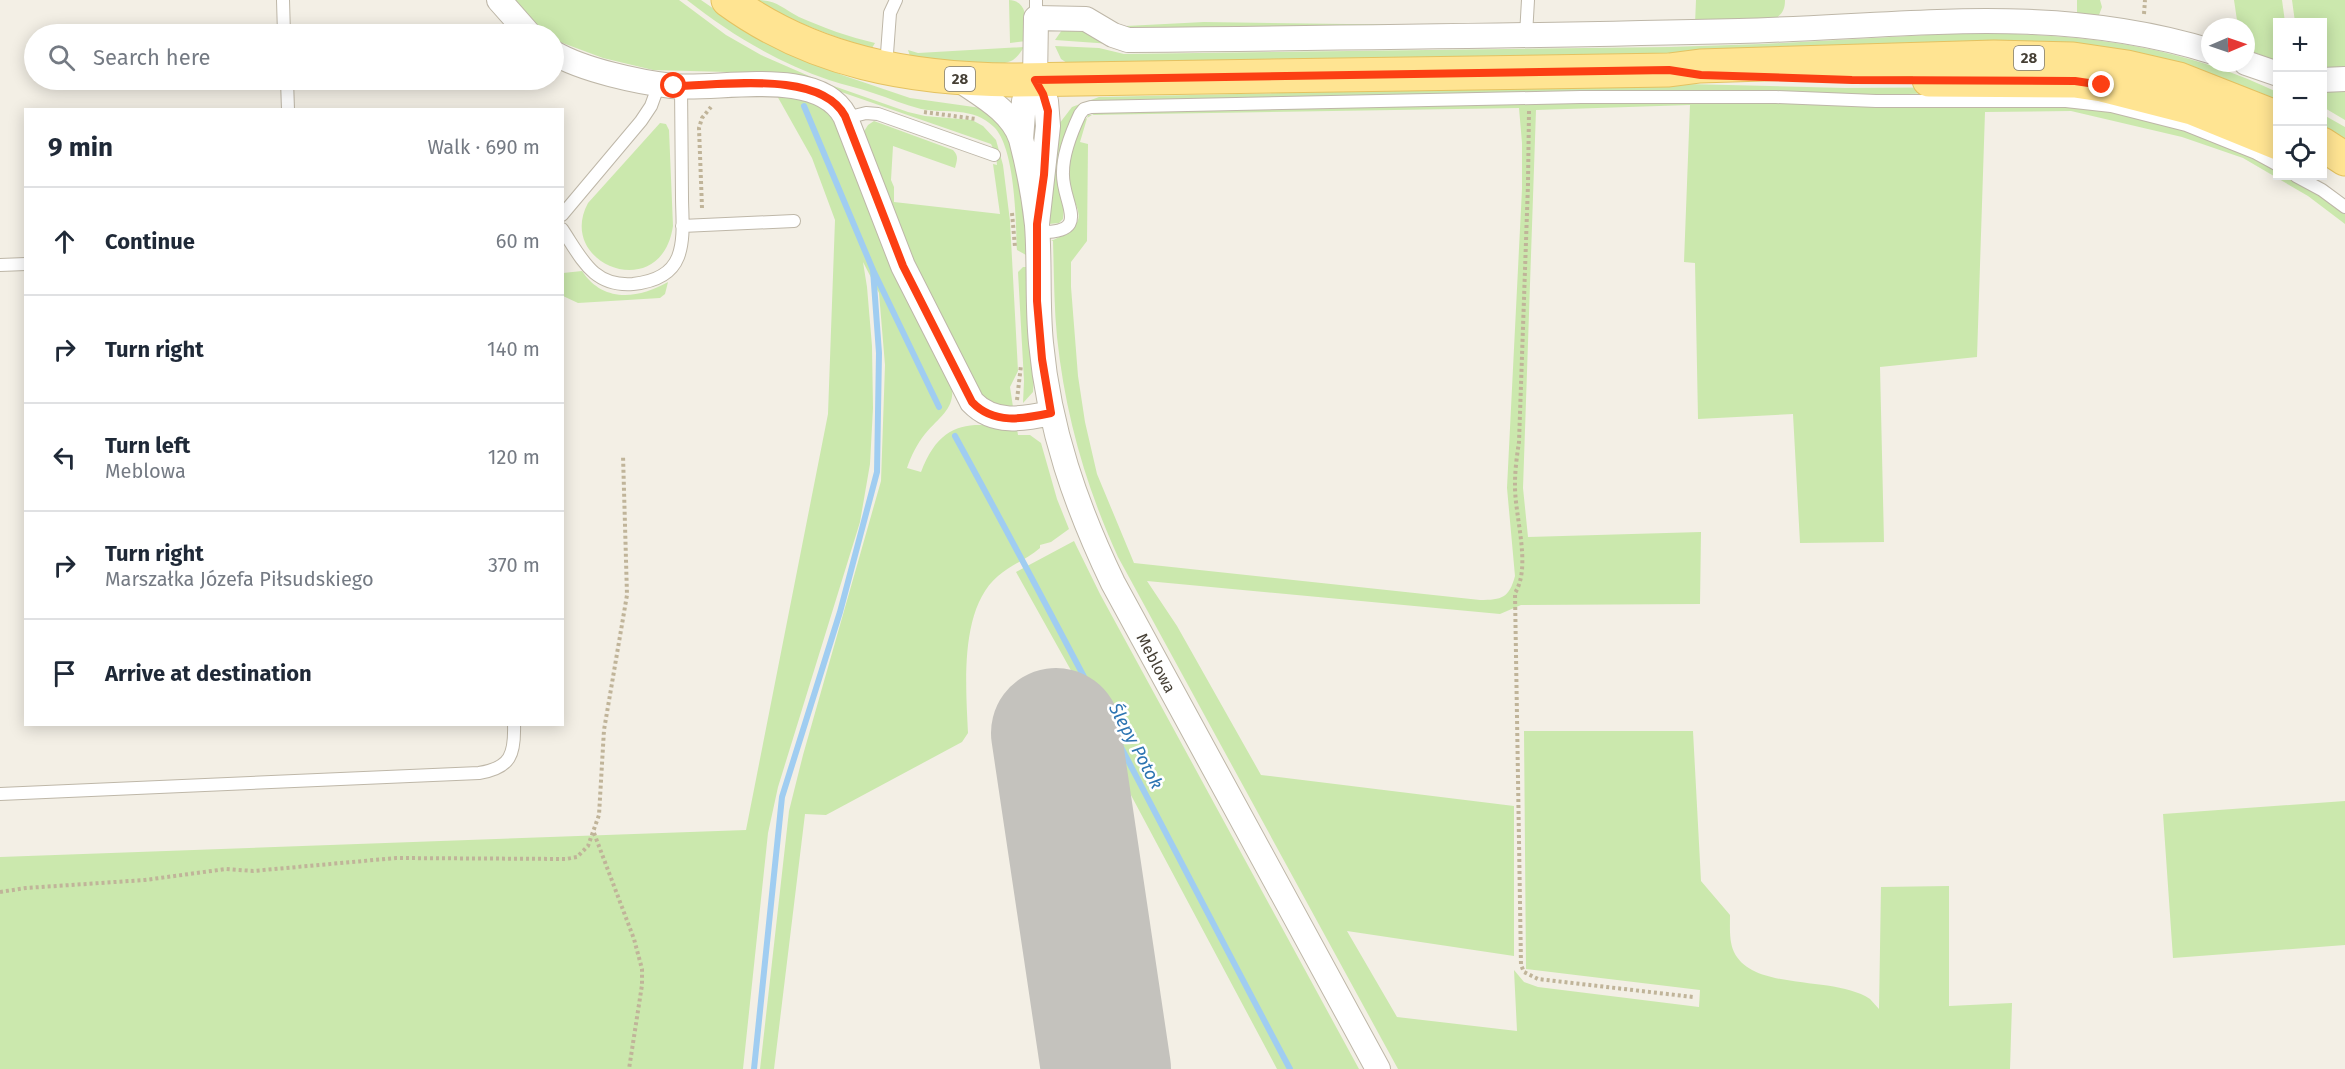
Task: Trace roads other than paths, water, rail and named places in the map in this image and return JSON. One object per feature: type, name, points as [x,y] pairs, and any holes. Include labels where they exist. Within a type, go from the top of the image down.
[{"type":"main road","name":"28","points":[[728,0],[790,38],[853,61],[886,69],[958,79],[1035,80],[1669,70],[1700,66],[1994,57],[2073,59],[2127,67],[2179,79],[2273,116]]},
{"type":"main road","name":"28","points":[[1669,70],[1701,75],[1852,80],[2086,82],[2132,91],[2192,108],[2273,142]]},
{"type":"main road","points":[[2333,155],[2345,182]]},
{"type":"street","points":[[500,0],[520,24]]},
{"type":"street","points":[[1035,80],[1036,9],[1086,19],[1113,35],[1128,40],[1793,30],[1968,20],[2026,20],[2142,33],[2201,49]]},
{"type":"street","points":[[564,57],[586,66],[670,85],[744,83],[788,86],[827,97],[839,106],[846,118],[903,266],[972,402],[984,412],[1001,418],[1013,419],[1051,413]]},
{"type":"street","points":[[2255,66],[2273,73]]},
{"type":"street","name":"Meblowa","points":[[958,79],[1003,112],[1019,131],[1037,228]]},
{"type":"street","points":[[2327,80],[2345,79]]},
{"type":"street","name":"Meblowa","points":[[1021,139],[1024,101],[1035,80]]},
{"type":"street","name":"Meblowa","points":[[1035,80],[1046,101],[1048,126],[1037,228],[1037,301],[1040,342],[1051,413],[1061,455],[1072,487],[1087,527],[1113,583],[1378,1069]]},
{"type":"lane","points":[[283,0],[284,24]]},
{"type":"lane","points":[[886,69],[890,13],[896,0]]},
{"type":"lane","points":[[1526,35],[1528,0]]},
{"type":"lane","points":[[564,213],[670,85]]},
{"type":"lane","points":[[564,232],[592,272],[608,282],[629,284],[649,282],[666,273],[678,256],[682,226],[670,85]]},
{"type":"lane","points":[[287,90],[288,108]]},
{"type":"lane","points":[[1037,228],[1058,231],[1066,228],[1070,222],[1072,212],[1063,179],[1063,165],[1080,114],[1087,108],[1529,98],[1776,97],[2066,101],[2111,106],[2186,125],[2256,153],[2273,163]]},
{"type":"lane","points":[[846,118],[862,113],[874,113],[994,155]]},
{"type":"lane","points":[[2303,180],[2345,207]]},
{"type":"lane","points":[[682,226],[794,221]]},
{"type":"lane","points":[[0,265],[24,264]]},
{"type":"lane","points":[[0,794],[479,772],[502,766],[512,756],[515,744],[514,726]]},
{"type":"waterway","name":"Ślepy Potok","points":[[804,106],[873,270],[939,407]]},
{"type":"waterway","points":[[754,1069],[782,797],[840,612],[877,472],[879,353],[873,270]]},
{"type":"waterway","name":"Ślepy Potok","points":[[955,436],[1290,1069]]}]
